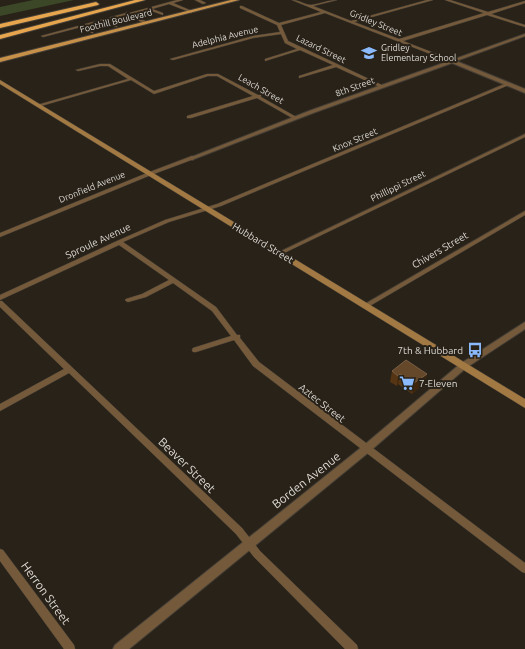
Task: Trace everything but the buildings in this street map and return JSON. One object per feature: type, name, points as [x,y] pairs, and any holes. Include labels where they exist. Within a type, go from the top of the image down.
[{"type":"highway","points":[[0,32],[136,0]]},
{"type":"highway","points":[[0,37],[142,0]]},
{"type":"highway","points":[[0,19],[104,1]]},
{"type":"highway","points":[[0,26],[104,1]]},
{"type":"main road","name":"Foothill Boulevard","points":[[0,60],[237,0]]},
{"type":"main road","name":"Hubbard Street","points":[[0,82],[366,305],[525,404]]},
{"type":"street","points":[[43,36],[181,0]]},
{"type":"street","points":[[197,0],[204,3]]},
{"type":"street","name":"Gridley Street","points":[[294,0],[451,62]]},
{"type":"street","points":[[310,6],[335,0]]},
{"type":"street","points":[[351,22],[431,0]]},
{"type":"street","points":[[447,0],[525,26]]},
{"type":"street","points":[[398,41],[525,2]]},
{"type":"street","points":[[170,3],[191,12]]},
{"type":"street","points":[[241,7],[280,24],[325,12]]},
{"type":"street","points":[[148,8],[162,14]]},
{"type":"street","points":[[127,13],[146,23]]},
{"type":"street","points":[[105,20],[116,26]]},
{"type":"street","name":"Lazard Street","points":[[280,24],[286,42],[335,66],[382,86]]},
{"type":"street","points":[[82,26],[92,32]]},
{"type":"street","points":[[38,33],[48,39]]},
{"type":"street","name":"Adelphia Avenue","points":[[172,59],[253,37],[282,33]]},
{"type":"street","name":"8th Street","points":[[192,158],[382,86],[525,35]]},
{"type":"street","points":[[266,60],[300,49]]},
{"type":"street","points":[[451,62],[524,89]]},
{"type":"street","points":[[78,70],[100,65],[109,65],[131,79]]},
{"type":"street","points":[[300,78],[335,66]]},
{"type":"street","name":"Leach Street","points":[[131,79],[154,93],[208,75],[218,75],[259,96],[296,118]]},
{"type":"street","points":[[39,105],[131,79]]},
{"type":"street","name":"Knox Street","points":[[208,209],[509,84]]},
{"type":"street","points":[[190,117],[259,96]]},
{"type":"street","name":"Phillippi Street","points":[[280,253],[525,135]]},
{"type":"street","name":"Dronfield Avenue","points":[[0,235],[192,158]]},
{"type":"street","name":"Sproule Avenue","points":[[0,298],[167,221],[208,209]]},
{"type":"street","name":"Chivers Street","points":[[366,305],[525,213]]},
{"type":"street","name":"Aztec Street","points":[[119,242],[214,309],[237,337],[256,364],[525,569]]},
{"type":"street","points":[[128,300],[144,296],[174,280]]},
{"type":"street","name":"Beaver Street","points":[[0,303],[239,531],[257,554],[353,649]]},
{"type":"street","name":"Borden Avenue","points":[[119,649],[366,449],[463,366],[525,325]]},
{"type":"street","points":[[196,350],[237,337]]},
{"type":"street","points":[[0,408],[70,369]]},
{"type":"street","name":"Herron Street","points":[[0,553],[70,649]]},
{"type":"green space","points":[[33,0],[74,0],[0,16],[0,7]]},
{"type":"place","name":"Gridley Elementary School","points":[[369,53]]},
{"type":"place","name":"7th & Hubbard","points":[[475,350]]},
{"type":"place","name":"7-Eleven","points":[[407,383]]}]
